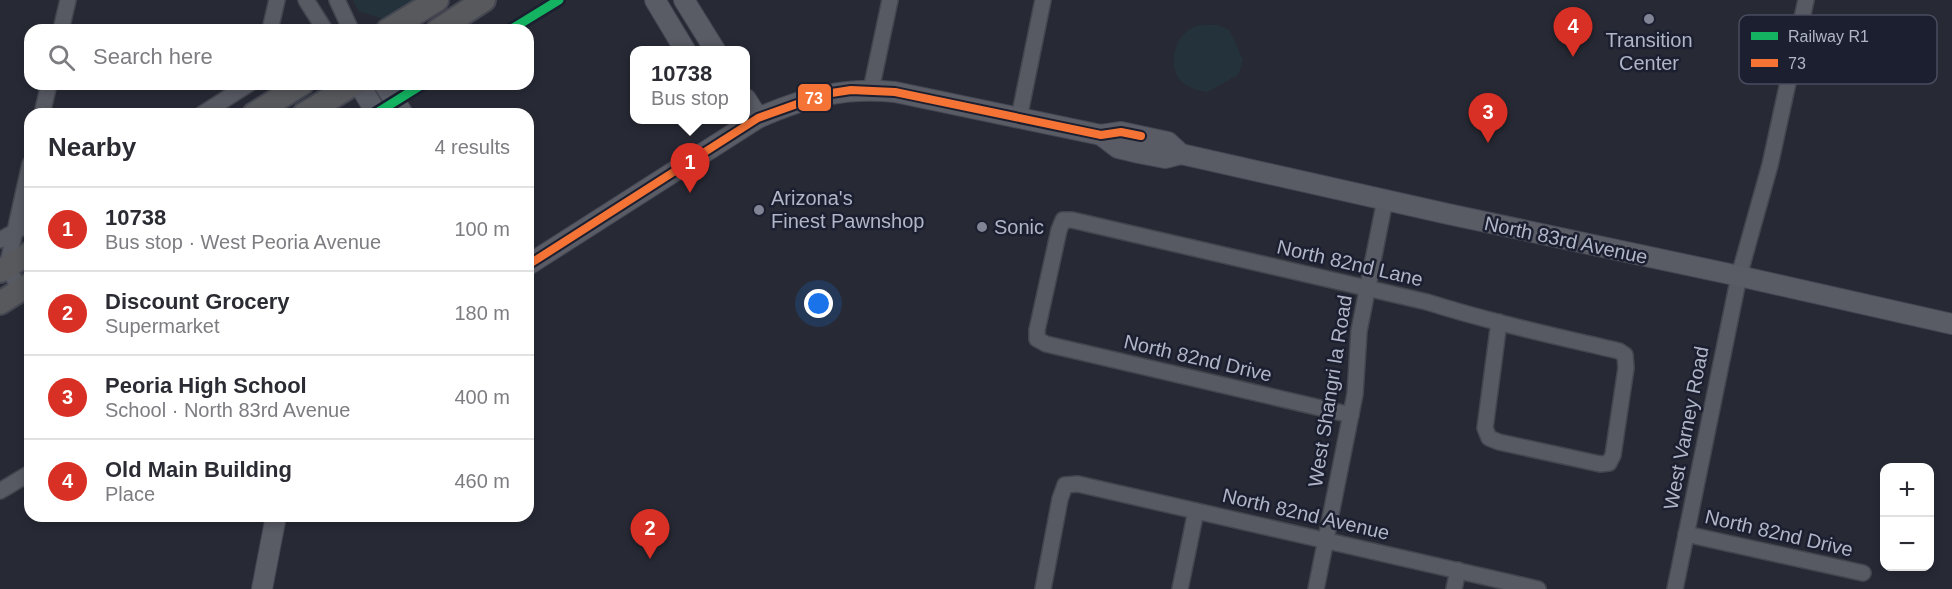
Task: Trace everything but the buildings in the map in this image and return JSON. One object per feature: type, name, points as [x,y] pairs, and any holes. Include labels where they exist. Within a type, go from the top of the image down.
[{"type":"highway","points":[[398,24],[437,0]]},
{"type":"highway","points":[[447,24],[484,0]]},
{"type":"highway","points":[[264,108],[292,90]]},
{"type":"highway","points":[[314,108],[344,90]]},
{"type":"highway","points":[[2,268],[24,256]]},
{"type":"highway","points":[[0,303],[24,288]]},
{"type":"main road","points":[[655,0],[682,46]]},
{"type":"main road","points":[[684,0],[712,46]]},
{"type":"main road","points":[[363,90],[373,108]]},
{"type":"main road","points":[[388,90],[399,108]]},
{"type":"main road","name":"North 83rd Avenue","points":[[750,121],[825,94],[851,90],[871,90],[915,96],[1101,135],[1121,132],[1168,142],[1181,154],[1952,324]]},
{"type":"main road","name":"North 83rd Avenue","points":[[534,261],[741,124]]},
{"type":"main road","points":[[262,589],[275,522]]},
{"type":"street","points":[[62,24],[68,0]]},
{"type":"street","points":[[271,24],[276,0]]},
{"type":"street","points":[[306,0],[321,24]]},
{"type":"street","points":[[337,0],[348,24]]},
{"type":"street","points":[[871,90],[890,0]]},
{"type":"street","points":[[1019,118],[1042,0]]},
{"type":"street","name":"West Varney Road","points":[[1803,15],[1806,0]]},
{"type":"street","name":"West Varney Road","points":[[1675,589],[1739,276],[1770,165],[1788,84]]},
{"type":"street","points":[[43,108],[47,90]]},
{"type":"street","points":[[211,108],[240,90]]},
{"type":"street","points":[[24,190],[14,233],[2,268],[24,286]]},
{"type":"street","name":"West Shangri la Road","points":[[1317,589],[1351,415],[1358,366],[1359,331],[1366,288],[1385,200]]},
{"type":"street","name":"North 82nd Lane","points":[[1037,339],[1059,230],[1063,220],[1072,220],[1366,288],[1619,351],[1626,355],[1626,368],[1613,455],[1609,463],[1600,464],[1498,442],[1490,438],[1485,428],[1499,322]]},
{"type":"street","points":[[0,240],[24,227]]},
{"type":"street","name":"North 82nd Drive","points":[[1037,339],[1046,344],[1351,415]]},
{"type":"street","points":[[0,491],[24,477]]},
{"type":"street","name":"North 82nd Avenue","points":[[1042,589],[1065,485],[1078,484],[1538,589]]},
{"type":"street","points":[[1180,589],[1196,511]]},
{"type":"street","name":"North 82nd Drive","points":[[1686,534],[1863,573]]},
{"type":"street","points":[[1454,589],[1458,570]]},
{"type":"shaded area","points":[[353,0],[420,0],[387,20],[359,11]]},
{"type":"shaded area","points":[[1199,25],[1217,25],[1229,30],[1243,60],[1238,75],[1207,92],[1190,87],[1181,81],[1174,66],[1174,58],[1179,42],[1190,29]]},
{"type":"rail line","name":"R1","points":[[520,24],[559,0]]},
{"type":"rail line","name":"R1","points":[[385,108],[413,90]]},
{"type":"transit line","name":"73","points":[[750,123],[758,118],[825,94],[851,90],[895,92],[1101,135],[1121,132],[1141,136]]},
{"type":"transit line","name":"73","points":[[534,261],[749,124]]},
{"type":"place","name":"Transition Center","points":[[1649,19]]},
{"type":"place","name":"Old Main Building","points":[[1573,57]]},
{"type":"place","name":"Peoria High School","points":[[1488,143]]},
{"type":"place","name":"10738","points":[[690,193]]},
{"type":"place","name":"Arizona's Finest Pawnshop","points":[[759,210]]},
{"type":"place","name":"Sonic","points":[[982,227]]},
{"type":"place","name":"Discount Grocery","points":[[650,559]]}]
